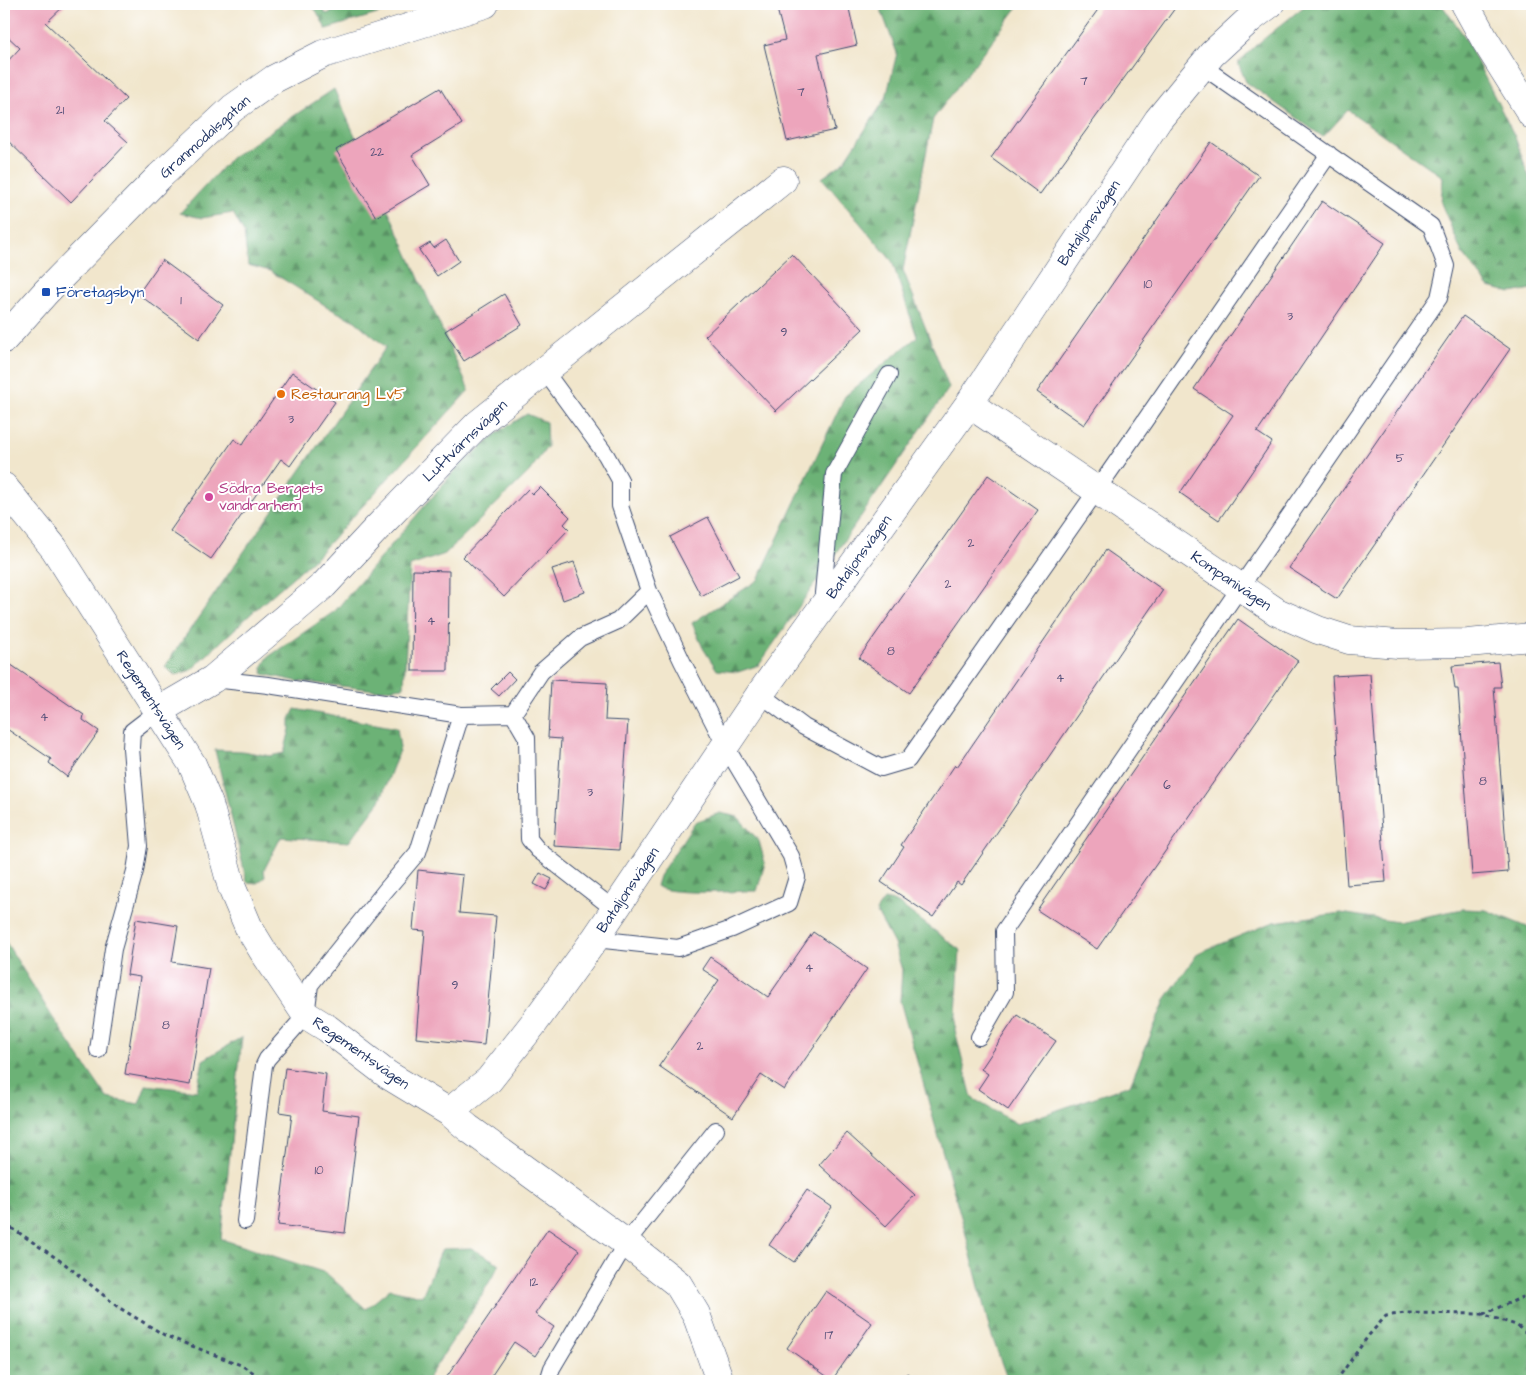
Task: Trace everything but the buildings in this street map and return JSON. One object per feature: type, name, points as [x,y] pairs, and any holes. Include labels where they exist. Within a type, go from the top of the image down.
[{"type":"street","name":"Granmodalsgatan","points":[[4,339],[46,292],[160,176],[233,108],[274,79],[323,54],[485,4]]},
{"type":"street","name":"Bataljonsvägen","points":[[450,1112],[489,1080],[595,939],[760,694],[969,404],[1158,120],[1212,54],[1250,19],[1270,4]]},
{"type":"street","points":[[1465,4],[1532,116]]},
{"type":"street","name":"Luftvärnsvägen","points":[[158,712],[213,680],[324,585],[478,424],[783,180]]},
{"type":"street","name":"Kompanivägen","points":[[969,404],[1277,612],[1318,630],[1349,640],[1398,644],[1468,644],[1532,637]]},
{"type":"street","name":"Regementsvägen","points":[[4,487],[54,548],[192,764],[208,804],[232,888],[250,928],[263,951],[306,1015],[327,1028],[388,1075],[450,1112],[468,1128],[626,1243],[678,1284],[696,1314],[720,1381]]},
{"type":"lane","points":[[979,1037],[1005,992],[1004,931],[1239,587],[1440,298],[1446,266],[1431,226],[1202,66]]},
{"type":"lane","points":[[760,694],[804,727],[881,768],[908,760],[1329,154]]},
{"type":"lane","points":[[544,370],[606,454],[620,480],[620,506],[649,591],[726,747],[791,856],[797,877],[789,904],[732,929],[678,948],[595,939]]},
{"type":"lane","points":[[822,609],[834,474],[889,375]]},
{"type":"lane","points":[[513,714],[541,672],[580,638],[618,621],[649,591]]},
{"type":"lane","points":[[213,680],[268,685],[461,715],[513,714]]},
{"type":"lane","points":[[98,1050],[113,949],[135,871],[139,846],[131,748],[132,731],[158,712]]},
{"type":"lane","points":[[513,714],[527,738],[529,840],[538,850],[615,910]]},
{"type":"lane","points":[[245,1221],[264,1065],[267,1059],[306,1015],[310,985],[418,852],[461,715]]},
{"type":"lane","points":[[548,1381],[552,1368],[626,1243],[716,1130]]},
{"type":"path","points":[[4,1225],[15,1230],[65,1264],[118,1307],[166,1336],[241,1365],[267,1381]]},
{"type":"path","points":[[1482,1314],[1528,1295],[1532,1291]]},
{"type":"path","points":[[1336,1381],[1369,1335],[1386,1316],[1405,1313],[1482,1314],[1516,1325],[1532,1337]]},
{"type":"green space","points":[[310,4],[320,4],[326,14],[357,4],[411,4],[326,29],[317,12]]},
{"type":"green space","points":[[879,4],[1020,4],[933,119],[903,270],[949,388],[759,665],[738,672],[717,670],[703,648],[692,623],[758,580],[845,396],[917,337],[892,261],[822,178],[844,162],[886,98],[897,53]]},
{"type":"green space","points":[[1307,4],[1441,4],[1463,34],[1515,137],[1532,185],[1532,289],[1511,293],[1489,287],[1462,253],[1441,203],[1443,177],[1348,110],[1323,137],[1246,82],[1238,63],[1255,46]]},
{"type":"green space","points":[[334,89],[469,390],[317,556],[255,610],[191,670],[176,675],[165,667],[175,651],[386,347],[355,321],[331,309],[270,271],[248,265],[244,233],[233,213],[202,218],[180,213],[231,158]]},
{"type":"green space","points":[[527,414],[546,422],[547,447],[529,472],[445,554],[410,566],[404,687],[376,690],[296,681],[263,674],[262,668],[268,657],[335,611],[456,469],[501,430]]},
{"type":"green space","points":[[295,709],[397,728],[400,748],[380,801],[349,842],[281,837],[264,870],[265,877],[257,883],[247,882],[215,750],[242,751],[270,756],[284,753],[290,729],[290,719]]},
{"type":"green space","points":[[720,813],[738,817],[759,841],[765,863],[757,891],[689,892],[663,889],[656,886],[659,876],[695,822]]},
{"type":"green space","points":[[884,900],[898,903],[960,950],[955,1030],[972,1098],[1017,1124],[1130,1085],[1166,998],[1198,953],[1274,922],[1341,913],[1397,922],[1463,909],[1486,910],[1532,929],[1532,1381],[1008,1381],[990,1331],[965,1231],[900,1001],[902,970],[894,944],[876,911]]},
{"type":"green space","points":[[4,939],[53,1018],[107,1098],[139,1104],[146,1085],[197,1091],[203,1060],[242,1037],[221,1239],[326,1273],[366,1309],[390,1289],[422,1296],[442,1249],[471,1248],[500,1264],[426,1381],[4,1381]]},
{"type":"place","name":"Företagsbyn","points":[[46,292]]},
{"type":"place","name":"Restaurang Lv5","points":[[281,394]]},
{"type":"place","name":"Södra Bergets vandrarhem","points":[[209,497]]}]
